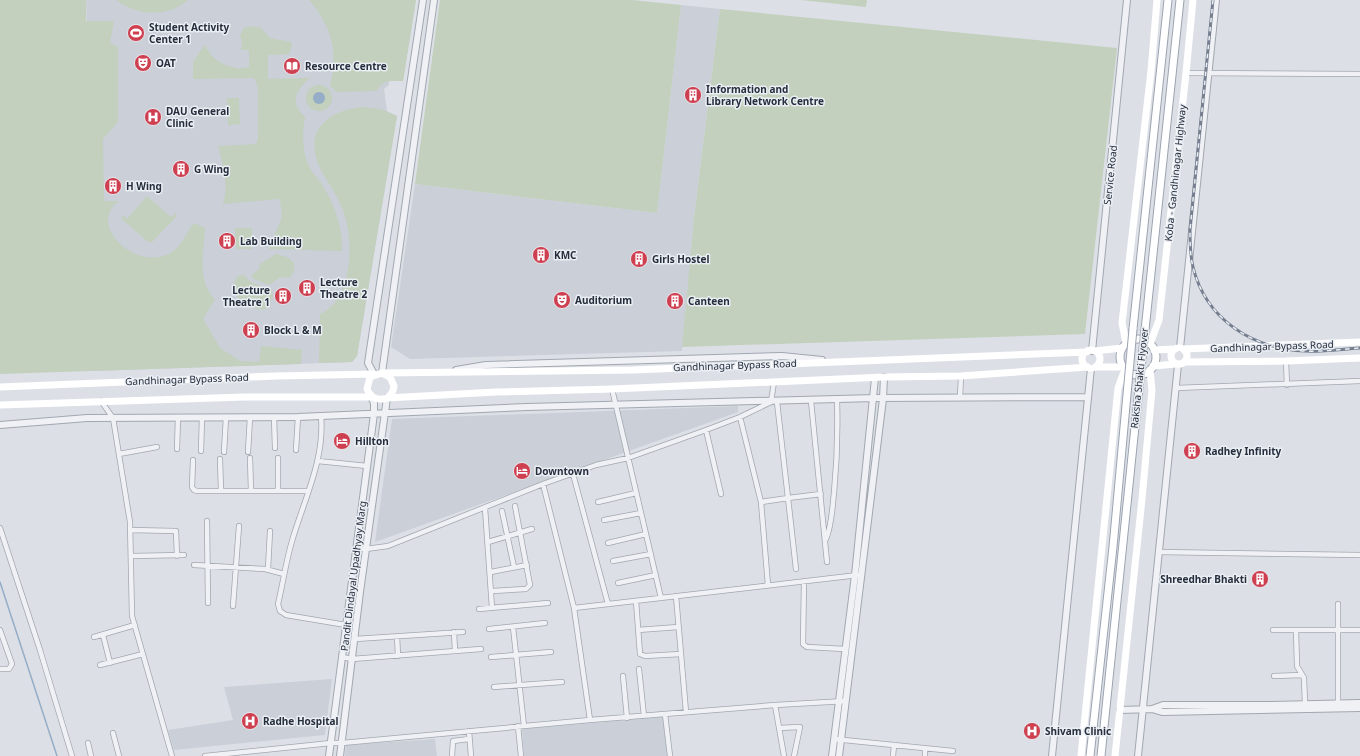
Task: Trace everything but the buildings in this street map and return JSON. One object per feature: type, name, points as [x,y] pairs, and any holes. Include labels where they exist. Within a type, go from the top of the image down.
[{"type":"main road","points":[[1081,756],[1118,388],[1124,368],[1120,357],[1124,346],[1122,323],[1151,71],[1157,0]]},
{"type":"main road","name":"Raksha Shakti Flyover","points":[[1090,756],[1168,0]]},
{"type":"main road","name":"Raksha Shakti Flyover","points":[[1101,756],[1180,0]]},
{"type":"main road","name":"Koba - Gandhinagar Highway","points":[[1152,347],[1159,320],[1193,0]]},
{"type":"main road","points":[[1115,756],[1152,390],[1152,368],[1155,361],[1152,347],[1139,339],[1124,346]]},
{"type":"main road","name":"Gandhinagar Bypass Road","points":[[1152,347],[1180,349],[1360,342]]},
{"type":"main road","name":"Gandhinagar Bypass Road","points":[[382,373],[633,370],[1091,351],[1124,346]]},
{"type":"main road","points":[[1180,349],[1188,356],[1180,364],[1171,357],[1180,349]]},
{"type":"main road","points":[[1091,351],[1099,355],[1100,361],[1091,367],[1084,364],[1083,359],[1091,351]]},
{"type":"main road","name":"Gandhinagar Bypass Road","points":[[1152,368],[1180,364],[1360,358]]},
{"type":"main road","name":"Gandhinagar Bypass Road","points":[[387,398],[496,392],[612,390],[884,377],[961,376],[1091,367],[1124,368]]},
{"type":"main road","points":[[1124,368],[1137,375],[1143,374],[1152,368]]},
{"type":"main road","name":"Gandhinagar Bypass Road","points":[[0,387],[276,376],[374,374]]},
{"type":"main road","points":[[374,374],[387,374],[393,381],[393,390],[387,398],[379,400],[371,396],[367,389],[370,377],[374,374]]},
{"type":"main road","name":"Gandhinagar Bypass Road","points":[[0,405],[245,396],[371,396]]},
{"type":"street","points":[[374,374],[368,363],[423,0]]},
{"type":"street","points":[[382,373],[434,0]]},
{"type":"street","name":"Service Road","points":[[1091,351],[1127,0]]},
{"type":"street","points":[[1180,349],[1216,0]]},
{"type":"street","points":[[1186,73],[1208,75],[1360,74]]},
{"type":"street","points":[[408,98],[419,99]]},
{"type":"street","points":[[1286,361],[1287,385]]},
{"type":"street","points":[[1138,756],[1158,552],[1180,364]]},
{"type":"street","points":[[1052,756],[1091,367]]},
{"type":"street","points":[[960,397],[961,376]]},
{"type":"street","points":[[839,756],[883,399],[884,377]]},
{"type":"street","points":[[832,756],[855,575],[875,378]]},
{"type":"street","points":[[1176,388],[1287,385],[1360,381]]},
{"type":"street","points":[[774,382],[774,402],[788,498],[796,569]]},
{"type":"street","points":[[612,390],[661,598]]},
{"type":"street","name":"Pandit Dindayal Upadhyay Marg","points":[[329,756],[374,414],[374,403],[371,396]]},
{"type":"street","points":[[0,425],[113,418],[298,417],[489,408],[774,402],[874,398],[1087,397]]},
{"type":"street","name":"Pandit Dindayal Upadhyay Marg","points":[[340,756],[354,639],[387,398]]},
{"type":"street","points":[[826,542],[831,518],[837,466],[839,436],[837,400]]},
{"type":"street","points":[[101,401],[113,418],[130,530],[132,616],[172,756]]},
{"type":"street","points":[[811,401],[826,542],[826,562]]},
{"type":"street","points":[[356,548],[366,549],[388,546],[543,484],[596,465],[628,458],[740,417],[774,402]]},
{"type":"street","points":[[321,416],[322,442],[318,461],[292,542],[278,604],[280,611],[286,615],[346,625]]},
{"type":"street","points":[[177,449],[178,417]]},
{"type":"street","points":[[201,451],[202,417]]},
{"type":"street","points":[[224,452],[226,417]]},
{"type":"street","points":[[248,452],[250,417]]},
{"type":"street","points":[[274,417],[275,448]]},
{"type":"street","points":[[296,450],[298,417]]},
{"type":"street","points":[[740,417],[761,502],[768,585]]},
{"type":"street","points":[[706,430],[721,494]]},
{"type":"street","points":[[119,454],[157,447]]},
{"type":"street","points":[[250,458],[250,491]]},
{"type":"street","points":[[278,458],[278,491]]},
{"type":"street","points":[[220,459],[221,491]]},
{"type":"street","points":[[193,460],[194,490],[308,491]]},
{"type":"street","points":[[318,461],[367,466]]},
{"type":"street","points":[[573,474],[608,604]]},
{"type":"street","points":[[543,484],[574,608],[590,720]]},
{"type":"street","points":[[598,502],[636,493]]},
{"type":"street","points":[[761,502],[821,494]]},
{"type":"street","points":[[492,591],[528,588],[530,585],[515,506]]},
{"type":"street","points":[[485,508],[491,572],[492,608]]},
{"type":"street","points":[[502,511],[514,567]]},
{"type":"street","points":[[604,520],[641,513]]},
{"type":"street","points":[[207,521],[206,566],[208,603]]},
{"type":"street","points":[[233,606],[239,526]]},
{"type":"street","points":[[0,528],[40,650],[72,756]]},
{"type":"street","points":[[488,542],[532,529]]},
{"type":"street","points":[[130,530],[176,531],[177,556]]},
{"type":"street","points":[[268,570],[270,531]]},
{"type":"street","points":[[608,542],[646,534]]},
{"type":"street","points":[[1158,552],[1360,555]]},
{"type":"street","points":[[613,561],[651,554]]},
{"type":"street","points":[[131,556],[184,556]]},
{"type":"street","points":[[194,565],[268,570],[284,574]]},
{"type":"street","points":[[491,572],[527,565]]},
{"type":"street","points":[[574,608],[862,574]]},
{"type":"street","points":[[618,583],[656,575]]},
{"type":"street","points":[[804,581],[803,644],[807,647],[845,649]]},
{"type":"street","points":[[676,596],[686,712]]},
{"type":"street","points":[[636,601],[640,651],[642,656],[681,654]]},
{"type":"street","points":[[479,609],[548,603]]},
{"type":"street","points":[[1338,604],[1338,704]]},
{"type":"street","points":[[489,629],[545,623]]},
{"type":"street","points":[[94,637],[135,625]]},
{"type":"street","points":[[513,627],[524,726]]},
{"type":"street","points":[[638,630],[678,627]]},
{"type":"street","points":[[0,630],[12,664],[9,669],[0,669]]},
{"type":"street","points":[[1273,630],[1360,630]]},
{"type":"street","points":[[1296,630],[1297,666],[1305,684],[1305,704]]},
{"type":"street","points":[[454,632],[455,651]]},
{"type":"street","points":[[354,639],[463,632]]},
{"type":"street","points":[[103,635],[110,663]]},
{"type":"street","points":[[397,636],[398,656]]},
{"type":"street","points":[[342,657],[352,659],[481,649]]},
{"type":"street","points":[[491,658],[551,652]]},
{"type":"street","points":[[100,666],[143,654]]},
{"type":"street","points":[[639,669],[644,716]]},
{"type":"street","points":[[1274,676],[1302,675]]},
{"type":"street","points":[[623,676],[627,718]]},
{"type":"street","points":[[494,687],[562,682]]},
{"type":"street","points":[[205,756],[518,726],[775,705],[846,701]]},
{"type":"street","points":[[1120,710],[1152,709],[1163,705],[1360,703]]},
{"type":"street","points":[[775,705],[784,756]]},
{"type":"street","points":[[1152,709],[1162,712],[1360,708]]},
{"type":"street","points":[[665,714],[670,756]]},
{"type":"street","points":[[518,726],[521,756]]},
{"type":"street","points":[[779,728],[800,727],[794,756]]},
{"type":"street","points":[[469,731],[471,756]]},
{"type":"street","points":[[113,733],[119,756]]},
{"type":"street","points":[[452,756],[453,741],[469,739]]},
{"type":"street","points":[[834,739],[953,752]]},
{"type":"street","points":[[88,743],[91,756]]},
{"type":"street","points":[[893,756],[894,746]]},
{"type":"street","points":[[925,749],[925,756]]},
{"type":"shaded area","points":[[86,0],[416,0],[403,81],[389,81],[389,85],[384,89],[387,111],[397,116],[357,356],[352,362],[96,371]]},
{"type":"shaded area","points":[[681,5],[720,9],[694,218],[682,351],[410,359],[391,347],[415,184],[657,213]]},
{"type":"shaded area","points":[[738,406],[738,412],[375,542],[392,419]]},
{"type":"shaded area","points":[[332,679],[325,735],[174,750],[168,730],[233,720],[224,687]]},
{"type":"shaded area","points":[[663,717],[667,756],[524,756],[522,729]]},
{"type":"shaded area","points":[[435,739],[437,756],[345,756],[346,745]]},
{"type":"green space","points":[[0,0],[86,0],[86,21],[114,21],[110,43],[118,47],[118,122],[103,139],[104,201],[119,201],[110,211],[108,222],[112,233],[120,244],[131,252],[145,257],[159,257],[172,252],[194,223],[205,228],[202,265],[203,275],[209,292],[215,299],[203,319],[220,348],[240,361],[259,362],[261,346],[302,350],[301,364],[0,374]]},
{"type":"green space","points":[[116,0],[188,0],[171,10],[152,13],[134,9]]},
{"type":"green space","points":[[309,0],[416,0],[403,81],[391,81],[381,84],[377,91],[336,92],[330,85],[334,62],[328,29],[317,9]]},
{"type":"green space","points":[[440,0],[632,0],[681,5],[657,213],[415,184]]},
{"type":"green space","points":[[801,0],[867,0],[866,7]]},
{"type":"green space","points":[[720,9],[1117,48],[1085,334],[682,347],[694,218]]},
{"type":"green space","points":[[252,26],[261,28],[270,38],[291,42],[292,45],[289,54],[268,55],[268,79],[310,78],[301,87],[296,96],[297,106],[305,117],[303,136],[305,156],[310,168],[320,181],[334,207],[341,233],[342,251],[269,249],[282,217],[280,199],[223,204],[225,197],[225,182],[218,146],[256,144],[258,138],[258,87],[254,78],[193,79],[193,62],[205,44],[213,57],[222,63],[238,68],[249,67],[249,50],[241,50],[242,42],[240,35],[244,28]]},
{"type":"green space","points":[[319,85],[328,89],[332,98],[328,107],[319,111],[310,107],[306,98],[310,89]]},
{"type":"green space","points":[[227,98],[239,98],[240,124],[228,125]]},
{"type":"green space","points":[[362,107],[381,109],[397,116],[357,356],[352,362],[319,363],[320,314],[334,304],[342,290],[348,271],[350,248],[347,224],[343,209],[320,168],[315,155],[314,143],[317,133],[329,118],[349,109]]},
{"type":"green space","points":[[147,196],[171,217],[175,213],[177,216],[152,242],[148,242],[121,218],[123,215],[127,219]]},
{"type":"green space","points":[[235,228],[252,228],[252,249],[236,249]]},
{"type":"green space","points":[[276,254],[287,257],[294,263],[294,271],[290,277],[279,278],[269,285],[252,278],[252,275],[259,269],[260,264]]},
{"type":"green space","points":[[244,275],[252,283],[272,290],[273,297],[266,309],[250,306],[244,303],[236,295],[233,284],[238,276]]},
{"type":"water","points":[[319,92],[323,94],[325,98],[323,102],[319,104],[315,102],[313,98],[315,94]]},
{"type":"waterway","points":[[0,582],[57,756]]},
{"type":"railway","points":[[1213,0],[1190,230],[1192,262],[1199,286],[1220,316],[1234,328],[1250,338],[1286,349],[1305,351],[1360,348]]},
{"type":"place","name":"Student Activity Center 1","points":[[136,33]]},
{"type":"place","name":"OAT","points":[[143,63]]},
{"type":"place","name":"Resource Centre","points":[[292,66]]},
{"type":"place","name":"Information and Library Network Centre","points":[[693,95]]},
{"type":"place","name":"DAU General Clinic","points":[[153,117]]},
{"type":"place","name":"G Wing","points":[[181,169]]},
{"type":"place","name":"H Wing","points":[[113,186]]},
{"type":"place","name":"Lab Building","points":[[227,241]]},
{"type":"place","name":"KMC","points":[[541,255]]},
{"type":"place","name":"Girls Hostel","points":[[639,259]]},
{"type":"place","name":"Lecture Theatre 2","points":[[307,288]]},
{"type":"place","name":"Lecture Theatre 1","points":[[283,296]]},
{"type":"place","name":"Auditorium","points":[[562,300]]},
{"type":"place","name":"Canteen","points":[[675,301]]},
{"type":"place","name":"Block L & M","points":[[251,330]]},
{"type":"place","name":"Hillton","points":[[342,441]]},
{"type":"place","name":"Radhey Infinity","points":[[1192,451]]},
{"type":"place","name":"Downtown","points":[[522,471]]},
{"type":"place","name":"Shreedhar Bhakti","points":[[1260,579]]},
{"type":"place","name":"Radhe Hospital","points":[[250,721]]},
{"type":"place","name":"Shivam Clinic","points":[[1032,731]]}]
